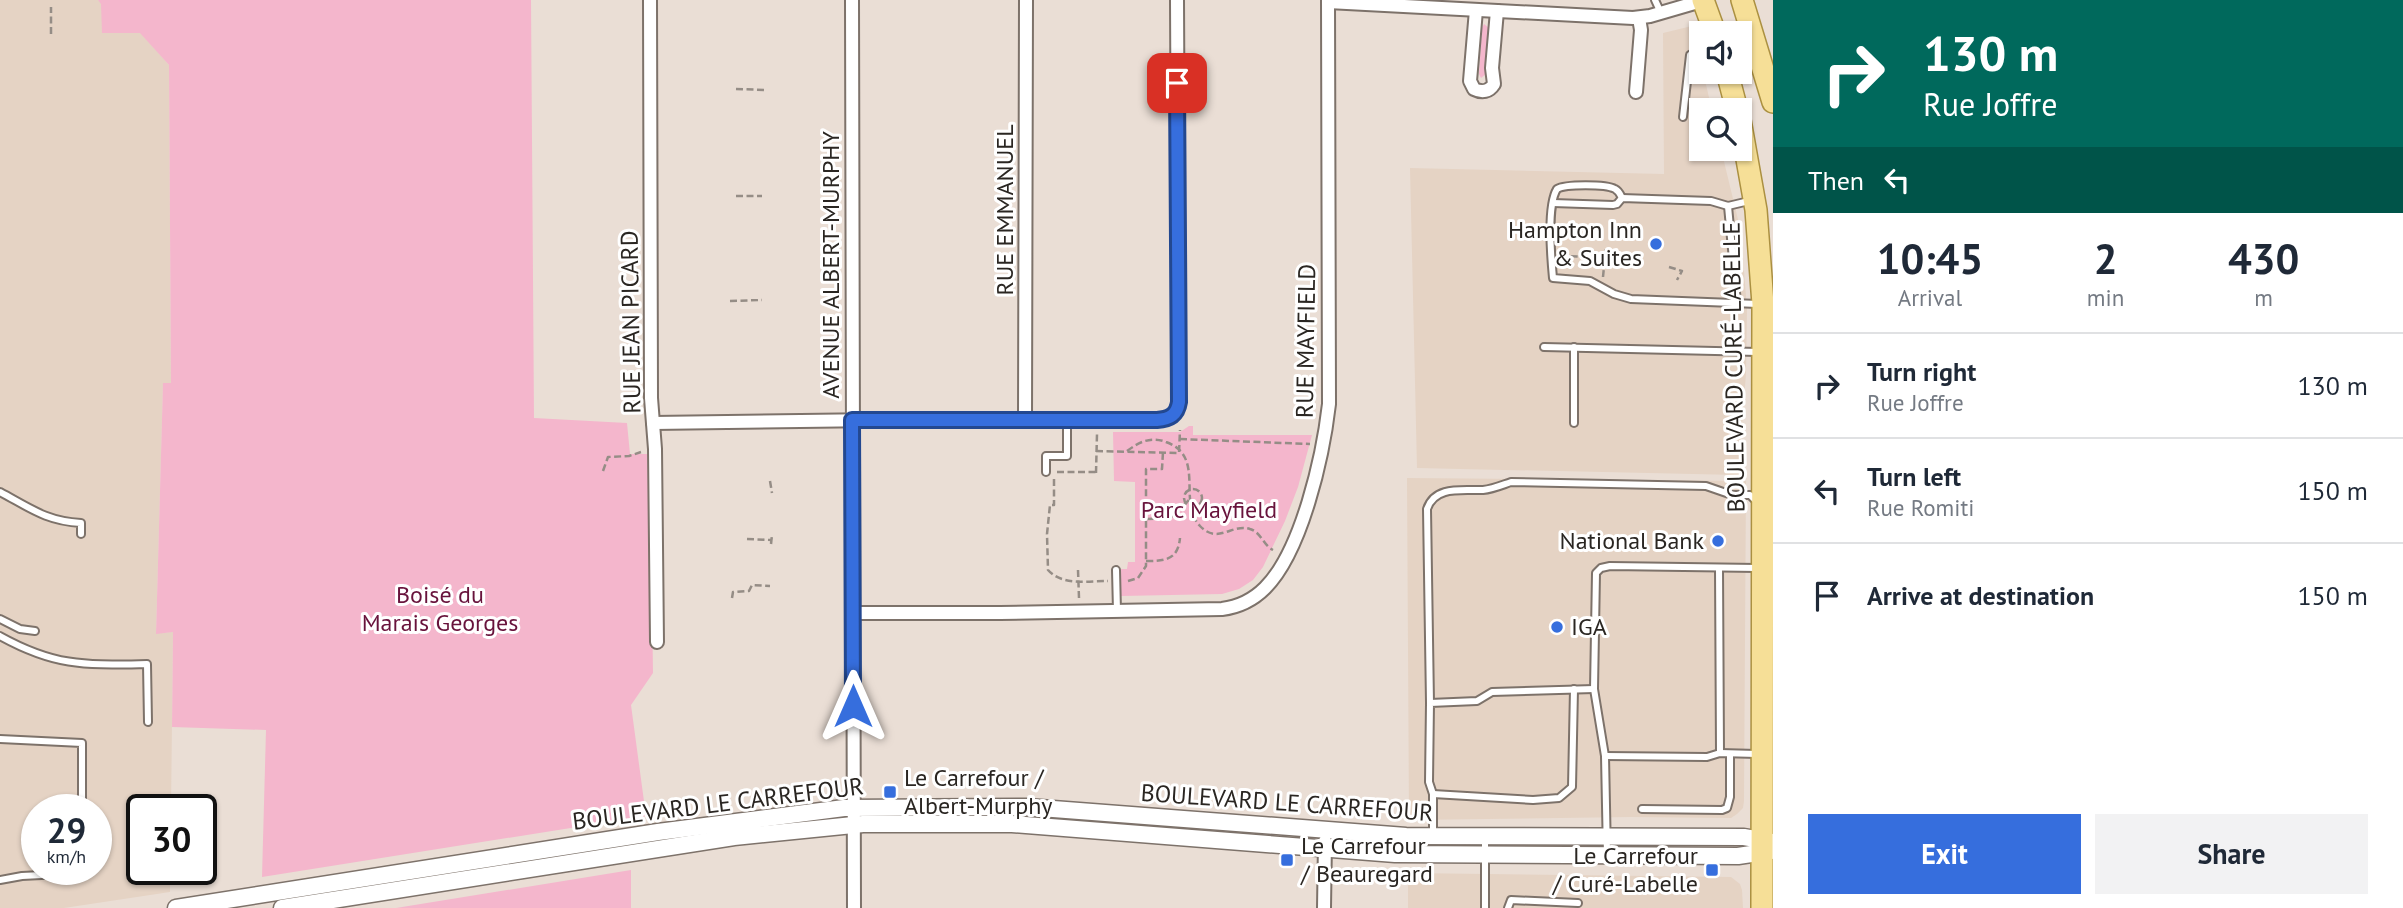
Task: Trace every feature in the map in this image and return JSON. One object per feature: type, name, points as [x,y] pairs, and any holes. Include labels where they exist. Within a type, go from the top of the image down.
[{"type":"main road","points":[[1704,0],[1711,21]]},
{"type":"main road","points":[[1742,0],[1773,102]]},
{"type":"main road","name":"BOULEVARD CURÉ-LABELLE","points":[[1747,161],[1761,250],[1768,508],[1763,568],[1763,754],[1768,846],[1762,908]]},
{"type":"street","name":"RUE JEAN PICARD","points":[[650,0],[651,398],[657,642]]},
{"type":"street","name":"AVENUE ALBERT-MURPHY","points":[[852,0],[854,908]]},
{"type":"street","name":"RUE EMMANUEL","points":[[1026,0],[1026,419]]},
{"type":"street","points":[[653,423],[1157,420],[1172,416],[1179,402],[1177,0]]},
{"type":"street","points":[[1328,1],[1639,18],[1704,0]]},
{"type":"street","name":"RUE MAYFIELD","points":[[853,613],[1222,609],[1249,600],[1264,590],[1276,575],[1304,514],[1322,447],[1329,404],[1328,1]]},
{"type":"street","points":[[1476,10],[1470,81],[1474,89],[1481,92],[1488,90],[1493,84],[1497,11]]},
{"type":"street","points":[[1636,92],[1642,30],[1639,18]]},
{"type":"street","name":"BOULEVARD LE CARREFOUR","points":[[282,908],[356,888],[658,832],[805,811],[854,808],[1027,807],[1433,836],[1744,837],[1768,846]]},
{"type":"street","name":"BOULEVARD LE CARREFOUR","points":[[176,908],[356,888],[722,839],[854,825],[1012,824],[1432,854],[1738,856],[1768,846]]},
{"type":"street","points":[[1324,908],[1325,830]]},
{"type":"lane","points":[[1655,0],[1661,13]]},
{"type":"lane","points":[[1683,117],[1689,64]]},
{"type":"lane","points":[[1754,199],[1728,206],[1711,201],[1622,198],[1613,188],[1565,186],[1557,189],[1553,203],[1551,255],[1553,278],[1581,280],[1631,299],[1763,304]]},
{"type":"lane","points":[[1553,203],[1613,205],[1622,198]]},
{"type":"lane","points":[[1728,206],[1737,303]]},
{"type":"lane","points":[[1544,347],[1763,351]]},
{"type":"lane","points":[[1574,347],[1574,423]]},
{"type":"lane","points":[[1045,472],[1046,456],[1067,456],[1067,419]]},
{"type":"lane","points":[[1432,854],[1427,509],[1430,502],[1439,494],[1455,490],[1487,490],[1511,482],[1706,486],[1732,495],[1750,495],[1768,508]]},
{"type":"lane","points":[[0,492],[46,517],[81,523],[81,534]]},
{"type":"lane","points":[[1606,855],[1605,756],[1594,690],[1595,587],[1598,570],[1610,566],[1763,568]]},
{"type":"lane","points":[[1719,568],[1720,753]]},
{"type":"lane","points":[[1116,569],[1116,611]]},
{"type":"lane","points":[[0,619],[20,629],[36,631]]},
{"type":"lane","points":[[0,636],[35,654],[66,662],[94,665],[147,664],[148,722]]},
{"type":"lane","points":[[1433,794],[1534,800],[1559,798],[1572,787],[1574,689]]},
{"type":"lane","points":[[1430,703],[1477,701],[1492,692],[1594,690]]},
{"type":"lane","points":[[0,739],[82,743],[82,794]]},
{"type":"lane","points":[[1605,756],[1707,757],[1720,753],[1763,754]]},
{"type":"lane","points":[[1642,809],[1727,808],[1730,797],[1730,754]]},
{"type":"lane","points":[[1485,836],[1485,908]]},
{"type":"lane","points":[[0,880],[21,876]]},
{"type":"lane","points":[[1508,908],[1511,900],[1578,903]]},
{"type":"path","points":[[51,7],[51,34]]},
{"type":"path","points":[[736,89],[765,90]]},
{"type":"path","points":[[736,196],[762,197]]},
{"type":"path","points":[[1600,286],[1606,272],[1606,246]]},
{"type":"path","points":[[1561,250],[1560,253],[1566,256],[1606,257],[1639,265]]},
{"type":"path","points":[[1669,267],[1682,271],[1677,280]]},
{"type":"path","points":[[730,301],[762,300]]},
{"type":"path","points":[[1180,430],[1180,450],[1189,467],[1194,519],[1208,534],[1220,534],[1241,528],[1251,529],[1273,550]]},
{"type":"path","points":[[1097,431],[1096,472],[1054,472],[1054,505],[1050,505],[1046,534],[1047,566],[1055,577],[1066,581],[1111,581]]},
{"type":"path","points":[[1180,439],[1312,444]]},
{"type":"path","points":[[1127,451],[1139,443],[1151,440],[1165,441],[1180,450]]},
{"type":"path","points":[[1096,450],[1179,453],[1180,450]]},
{"type":"path","points":[[603,471],[608,457],[629,456],[641,452]]},
{"type":"path","points":[[1121,581],[1138,578],[1144,571],[1147,540],[1146,470],[1162,470],[1163,452]]},
{"type":"path","points":[[770,481],[772,493]]},
{"type":"path","points":[[1191,489],[1184,496],[1191,507]]},
{"type":"path","points":[[1191,489],[1199,492],[1201,498],[1199,504],[1191,507]]},
{"type":"path","points":[[1146,519],[1168,519],[1191,498]]},
{"type":"path","points":[[1146,561],[1164,561],[1173,557],[1178,550],[1180,538]]},
{"type":"path","points":[[747,539],[771,540]]},
{"type":"path","points":[[1078,570],[1079,598]]},
{"type":"path","points":[[733,598],[733,592],[749,592],[752,585],[770,586]]},
{"type":"shaded area","points":[[0,0],[98,0],[140,32],[169,65],[171,383],[163,384],[156,633],[173,632],[171,794],[126,794],[126,885],[170,885],[170,892],[64,908],[0,908]]},
{"type":"shaded area","points":[[1689,27],[1689,84],[1706,84],[1709,98],[1689,98],[1689,161],[1724,161],[1741,232],[1747,309],[1746,374],[1738,475],[1417,468],[1410,168],[1664,174],[1663,33]]},
{"type":"shaded area","points":[[1407,478],[1746,481],[1744,801],[1743,808],[1737,814],[1731,818],[1409,820]]},
{"type":"shaded area","points":[[1408,873],[1731,877],[1740,884],[1743,908],[1408,908]]},
{"type":"green space","name":"Boisé du Marais Georges","points":[[98,0],[531,0],[534,418],[627,423],[630,454],[650,454],[653,673],[631,705],[646,816],[262,877],[266,730],[172,727],[173,632],[156,634],[163,383],[171,383],[169,65],[140,33],[102,33],[101,4]]},
{"type":"green space","points":[[1484,24],[1489,28],[1486,74],[1481,78],[1479,74]]},
{"type":"green space","name":"Parc Mayfield","points":[[1193,426],[1193,435],[1312,435],[1298,487],[1285,521],[1263,567],[1253,580],[1239,589],[1222,594],[1121,596],[1121,569],[1127,569],[1128,562],[1135,562],[1135,482],[1114,481],[1113,432],[1180,432]]},
{"type":"green space","points":[[631,870],[631,908],[396,908]]},
{"type":"place","name":"Hampton Inn & Suites","points":[[1656,244]]},
{"type":"place","name":"National Bank","points":[[1718,541]]},
{"type":"place","name":"IGA","points":[[1557,627]]},
{"type":"place","name":"Le Carrefour / Albert-Murphy","points":[[890,792]]},
{"type":"place","name":"Le Carrefour / Beauregard","points":[[1287,860]]},
{"type":"place","name":"Le Carrefour / Curé-Labelle","points":[[1712,870]]},
{"type":"route","points":[[853,706],[852,420],[1157,420],[1168,418],[1177,411],[1177,83]]}]
